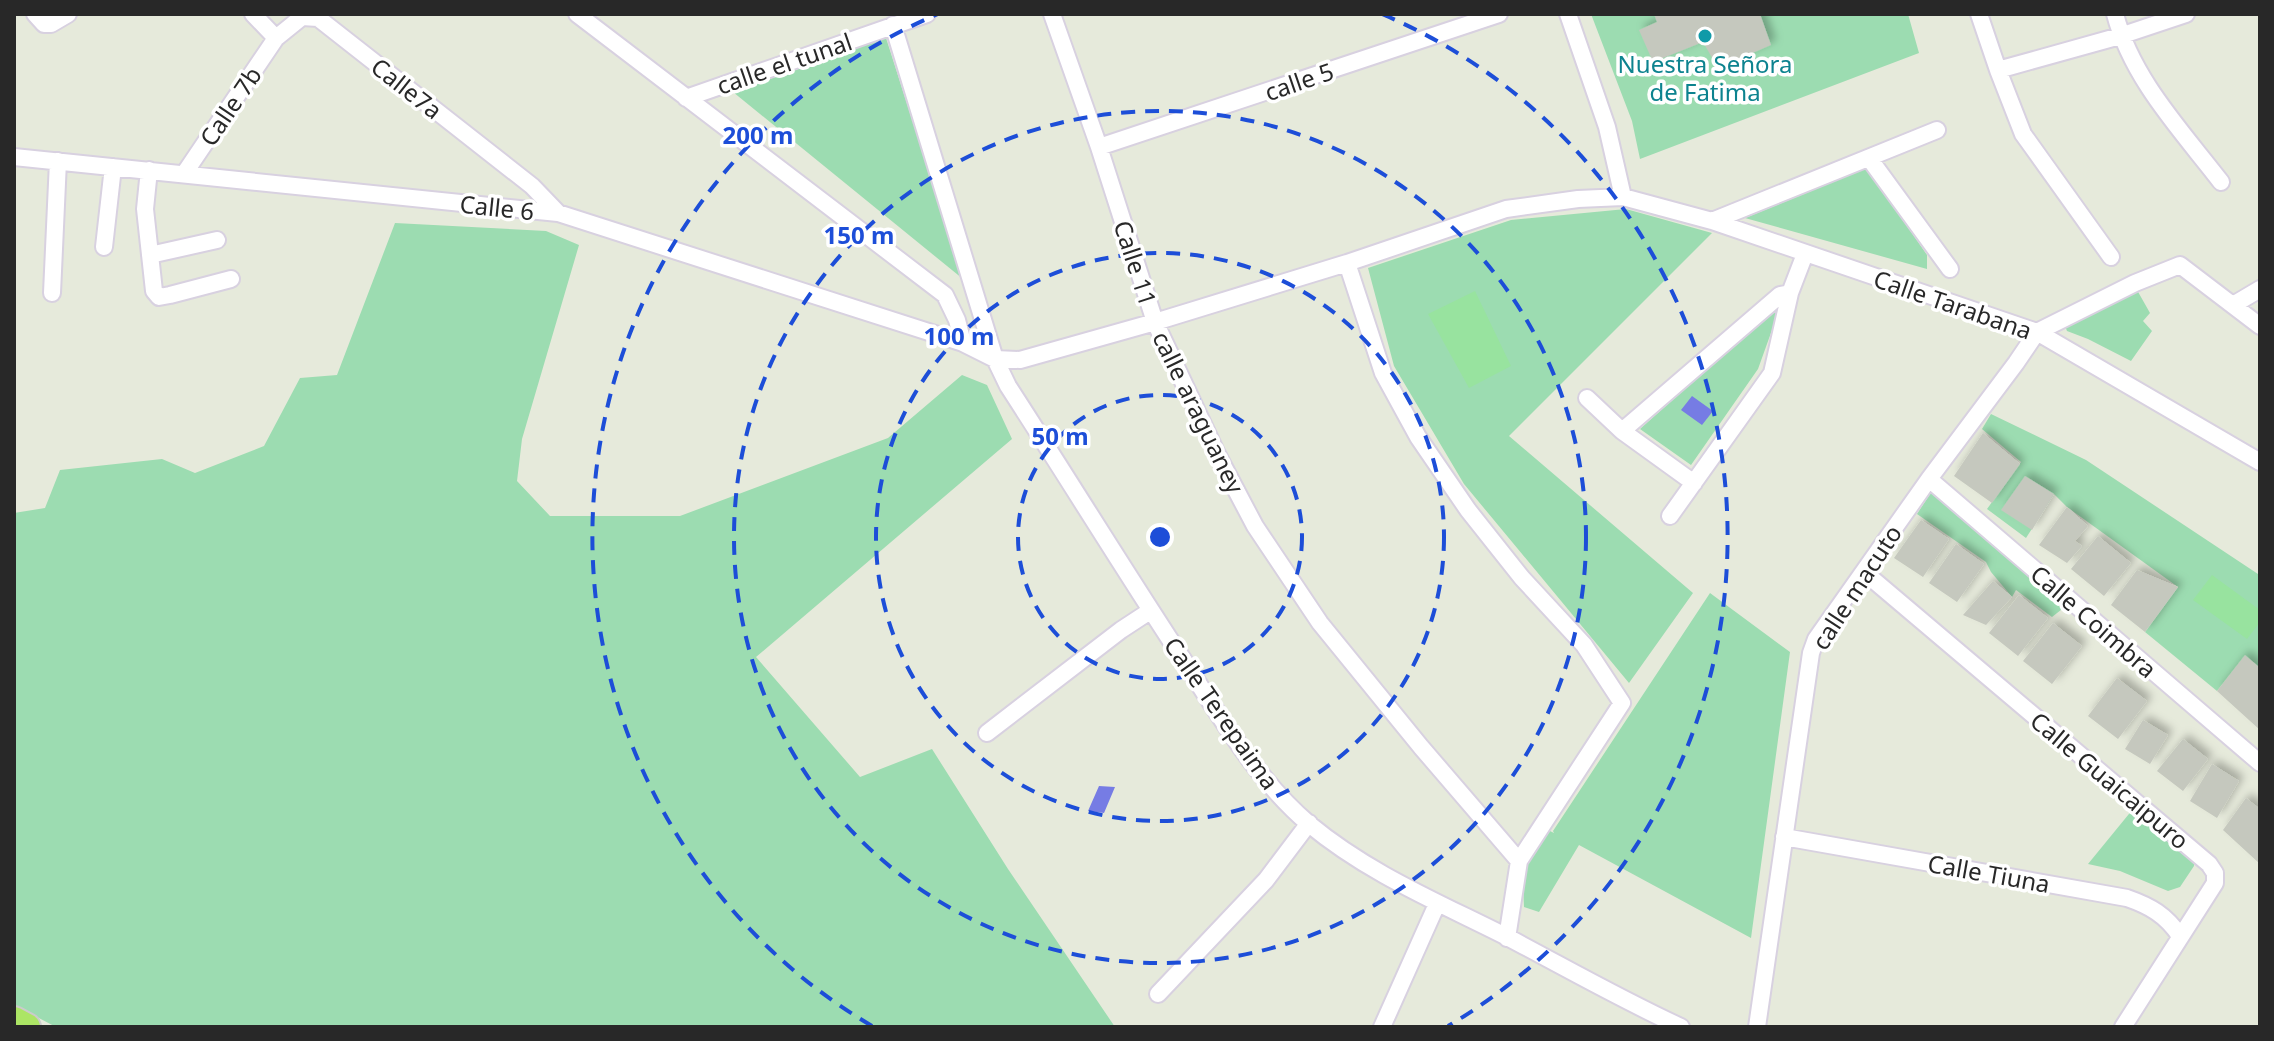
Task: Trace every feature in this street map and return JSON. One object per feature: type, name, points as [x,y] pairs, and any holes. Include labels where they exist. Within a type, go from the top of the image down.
[{"type":"main road","points":[[14,1020],[27,1027]]},
{"type":"street","points":[[35,14],[44,24],[51,24],[68,14]]},
{"type":"street","points":[[253,14],[276,38]]},
{"type":"street","points":[[577,14],[945,295],[957,320],[963,343],[995,359]]},
{"type":"street","name":"calle el tunal","points":[[686,98],[927,14]]},
{"type":"street","name":"Calle 11","points":[[995,359],[1020,360],[1155,322],[1052,14]]},
{"type":"street","name":"calle 5","points":[[1099,147],[1499,14]]},
{"type":"street","points":[[1568,14],[1607,127],[1623,197]]},
{"type":"street","points":[[1979,14],[2023,134],[2111,257]]},
{"type":"street","points":[[2115,14],[2120,36],[2143,80],[2221,182]]},
{"type":"street","points":[[1998,70],[2186,14]]},
{"type":"street","name":"Calle7a","points":[[276,38],[302,17],[318,18],[532,186],[558,213]]},
{"type":"street","name":"Calle Terepaima","points":[[893,25],[995,359],[1008,386],[1150,611],[1232,735],[1272,787],[1309,823],[1353,856],[1437,904],[1628,1003],[1681,1027]]},
{"type":"street","name":"Calle 7b","points":[[184,174],[276,38]]},
{"type":"street","points":[[1712,221],[1937,130]]},
{"type":"street","name":"Calle 6","points":[[14,157],[558,213],[963,343]]},
{"type":"street","points":[[1869,158],[1950,269]]},
{"type":"street","points":[[52,293],[58,161]]},
{"type":"street","points":[[104,247],[113,167]]},
{"type":"street","points":[[149,170],[145,209],[154,291],[159,297],[231,279]]},
{"type":"street","name":"Calle Tarabana","points":[[1623,197],[1712,221],[2037,332],[2260,462]]},
{"type":"street","name":"calle araguaney","points":[[1519,861],[1320,623],[1255,526],[1217,454],[1155,322],[1347,263],[1506,209],[1578,199],[1623,197]]},
{"type":"street","points":[[150,255],[217,240]]},
{"type":"street","points":[[1670,516],[1772,373],[1790,293],[1805,254]]},
{"type":"street","points":[[1347,263],[1383,373],[1418,437],[1468,510],[1522,578],[1584,645],[1622,703],[1519,861],[1507,938]]},
{"type":"street","points":[[2037,332],[2135,283],[2180,265],[2260,326]]},
{"type":"street","points":[[2233,305],[2260,289]]},
{"type":"street","points":[[1622,431],[1780,295],[1790,293]]},
{"type":"street","name":"calle macuto","points":[[1757,1027],[1811,653],[1816,639],[2037,332]]},
{"type":"street","points":[[1587,398],[1622,431],[1694,483]]},
{"type":"street","name":"Calle Coimbra","points":[[1929,479],[2260,763]]},
{"type":"street","name":"Calle Guaicaipuro","points":[[1864,572],[2209,864],[2215,873],[2215,883],[2123,1027]]},
{"type":"street","points":[[987,733],[1150,611]]},
{"type":"street","points":[[1158,994],[1266,880],[1309,823]]},
{"type":"street","name":"Calle Tiuna","points":[[1784,837],[2127,898],[2158,911],[2171,922],[2180,936]]},
{"type":"street","points":[[1382,1027],[1437,904]]},
{"type":"green space","points":[[1591,14],[1908,14],[1919,53],[1640,159],[1632,121]]},
{"type":"green space","points":[[886,38],[963,279],[733,92]]},
{"type":"green space","points":[[1867,168],[1927,255],[1927,269],[1745,218]]},
{"type":"green space","points":[[1626,209],[1712,233],[1509,436],[1693,593],[1629,683],[1464,484],[1394,366],[1368,268],[1511,220]]},
{"type":"green space","points":[[395,223],[546,231],[579,245],[522,439],[517,481],[550,516],[680,516],[888,438],[962,375],[987,385],[1012,439],[756,657],[860,777],[932,749],[1008,869],[1115,1027],[56,1027],[14,1005],[14,513],[45,508],[60,470],[162,459],[195,473],[264,446],[300,378],[337,375]]},
{"type":"green space","points":[[2137,290],[2150,313],[2143,321],[2152,331],[2131,361],[2067,331],[2063,321]]},
{"type":"green space","points":[[1475,291],[1511,366],[1469,388],[1428,314]]},
{"type":"green space","points":[[1777,300],[1781,305],[1758,369],[1691,465],[1640,429],[1696,379]]},
{"type":"green space","points":[[1991,414],[2086,460],[2258,574],[2260,668],[2245,656],[2217,691],[2145,632],[2178,587],[2067,507],[2054,494],[2026,538],[1987,509],[2021,462],[1982,429]]},
{"type":"green space","points":[[1932,491],[2066,606],[2052,617],[2016,590],[2012,597],[1986,562],[1917,514]]},
{"type":"green space","points":[[2212,575],[2260,610],[2260,622],[2247,639],[2193,600]]},
{"type":"green space","points":[[1710,593],[1790,652],[1751,938],[1579,845],[1539,912],[1524,907],[1522,863],[1544,828],[1554,833]]},
{"type":"green space","points":[[2133,809],[2194,859],[2194,866],[2180,887],[2168,891],[2120,871],[2088,864]]},
{"type":"shaded area","points":[[1692,396],[1713,411],[1702,425],[1681,410]]},
{"type":"shaded area","points":[[1099,786],[1115,787],[1104,813],[1088,811]]},
{"type":"building","name":"Nuestra Señora de Fatima","points":[[1654,14],[1760,14],[1771,45],[1718,68],[1703,42],[1653,62],[1639,30],[1657,22]]},
{"type":"building","points":[[1983,433],[2020,464],[1992,503],[1954,476]]},
{"type":"building","points":[[2025,476],[2054,494],[2032,530],[2001,510]]},
{"type":"building","points":[[2067,507],[2088,526],[2075,541],[2082,546],[2067,563],[2039,545]]},
{"type":"building","points":[[1921,520],[1949,539],[1923,577],[1894,558]]},
{"type":"building","points":[[2098,536],[2131,563],[2104,596],[2071,569]]},
{"type":"building","points":[[1956,544],[1984,564],[1957,602],[1929,583]]},
{"type":"building","points":[[2137,570],[2178,587],[2145,632],[2111,605]]},
{"type":"building","points":[[1993,581],[2012,597],[1986,625],[1963,615]]},
{"type":"building","points":[[2019,595],[2048,618],[2018,656],[1989,633]]},
{"type":"building","points":[[2053,623],[2082,646],[2052,684],[2023,661]]},
{"type":"building","points":[[2245,655],[2260,668],[2260,730],[2217,691]]},
{"type":"building","points":[[2117,678],[2147,701],[2118,739],[2088,716]]},
{"type":"building","points":[[2143,720],[2168,735],[2150,764],[2125,749]]},
{"type":"building","points":[[2183,739],[2208,759],[2183,791],[2157,771]]},
{"type":"building","points":[[2212,764],[2239,781],[2217,818],[2190,801]]},
{"type":"building","points":[[2246,798],[2260,809],[2260,864],[2223,830]]},
{"type":"place","name":"Nuestra Señora de Fatima","points":[[1705,36]]}]
